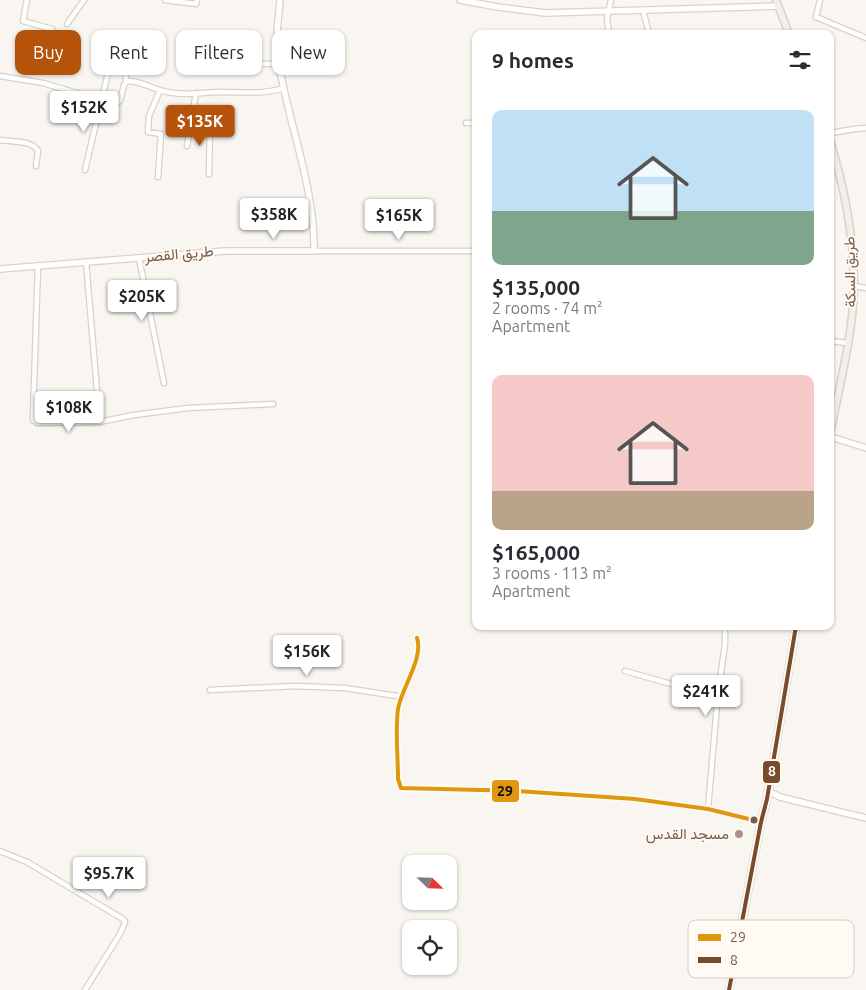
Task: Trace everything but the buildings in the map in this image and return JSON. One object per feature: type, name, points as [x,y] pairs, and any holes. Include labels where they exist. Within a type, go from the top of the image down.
[{"type":"main road","points":[[777,3],[787,30]]},
{"type":"main road","name":"طريق السكة","points":[[834,154],[847,207],[854,286],[847,343],[834,414]]},
{"type":"main road","points":[[742,920],[767,799],[795,630]]},
{"type":"street","points":[[27,0],[23,21],[52,28]]},
{"type":"street","points":[[67,24],[84,0]]},
{"type":"street","points":[[165,0],[196,4],[197,0]]},
{"type":"street","points":[[278,30],[280,0]]},
{"type":"street","points":[[460,0],[538,12],[608,12],[777,3]]},
{"type":"street","points":[[608,30],[607,20],[611,0]]},
{"type":"street","points":[[820,0],[816,17],[866,38]]},
{"type":"street","points":[[643,10],[648,30]]},
{"type":"street","points":[[85,170],[108,75]]},
{"type":"street","points":[[0,76],[43,83],[114,104],[118,103],[126,82],[125,75]]},
{"type":"street","points":[[281,75],[302,161],[312,222],[314,251],[472,251]]},
{"type":"street","points":[[126,82],[132,81],[177,94],[264,93],[284,88]]},
{"type":"street","points":[[158,177],[161,134],[148,132],[149,116],[160,90]]},
{"type":"street","points":[[187,146],[196,94]]},
{"type":"street","points":[[192,120],[210,122],[209,174]]},
{"type":"street","points":[[466,123],[472,123]]},
{"type":"street","points":[[834,132],[866,128]]},
{"type":"street","points":[[0,140],[26,143],[36,147],[38,151],[36,166]]},
{"type":"street","name":"طريق القصر","points":[[0,269],[225,251],[314,251]]},
{"type":"street","points":[[139,258],[164,383]]},
{"type":"street","points":[[86,262],[98,402]]},
{"type":"street","points":[[38,266],[33,415],[33,420],[37,423],[99,422],[188,408],[273,404]]},
{"type":"street","points":[[854,286],[866,288]]},
{"type":"street","points":[[834,341],[847,343]]},
{"type":"street","points":[[834,438],[866,448]]},
{"type":"street","points":[[708,809],[725,630]]},
{"type":"street","points":[[417,638],[418,647],[398,708],[398,779],[401,788],[479,790],[635,799],[708,809],[761,822]]},
{"type":"street","points":[[624,671],[674,685],[718,693]]},
{"type":"street","points":[[210,690],[295,686],[345,688],[403,696]]},
{"type":"street","points":[[768,791],[780,797],[866,818]]},
{"type":"street","points":[[767,799],[780,797]]},
{"type":"street","points":[[0,851],[27,862],[123,919],[125,922],[120,934],[85,990]]},
{"type":"transit line","name":"8","points":[[742,920],[767,799],[795,630]]},
{"type":"transit line","name":"29","points":[[417,638],[418,646],[415,664],[400,701],[397,717],[398,779],[401,788],[517,791],[635,799],[708,809],[761,822]]},
{"type":"transit line","name":"8","points":[[729,990],[731,978]]},
{"type":"place","name":"مسجد القدس","points":[[739,834]]}]
